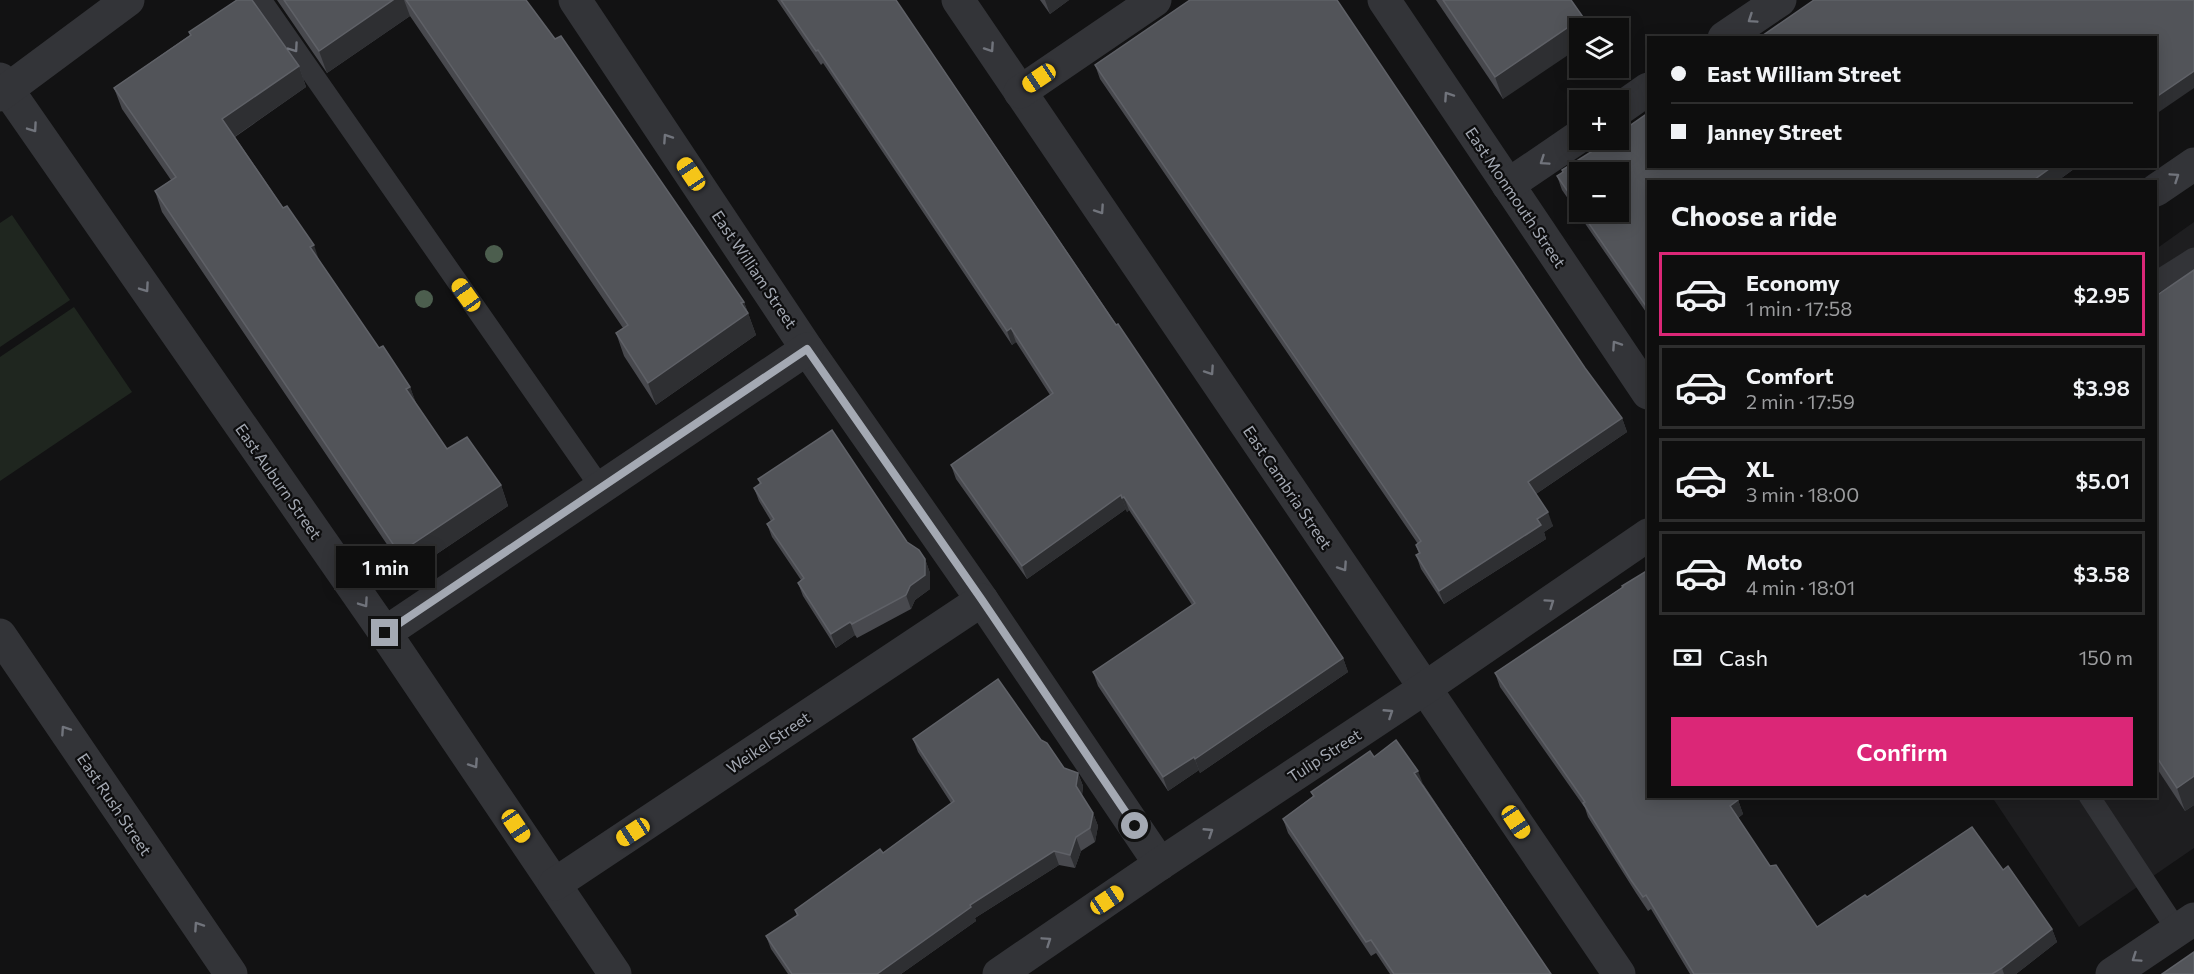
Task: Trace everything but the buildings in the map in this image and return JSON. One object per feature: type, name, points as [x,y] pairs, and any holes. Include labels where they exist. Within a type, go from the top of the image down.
[{"type":"street","points":[[2,88],[128,0]]},
{"type":"street","name":"East William Street","points":[[575,0],[807,349],[982,600],[1160,864]]},
{"type":"street","name":"East Cambria Street","points":[[958,0],[1619,974]]},
{"type":"street","points":[[1020,92],[1155,0]]},
{"type":"street","name":"East Monmouth Street","points":[[1384,0],[1647,392]]},
{"type":"street","points":[[1727,36],[1780,0]]},
{"type":"street","name":"East Auburn Street","points":[[2,88],[385,633],[615,974]]},
{"type":"street","points":[[1629,102],[1647,90]]},
{"type":"street","points":[[1508,185],[1569,143]]},
{"type":"street","points":[[2157,189],[2194,164]]},
{"type":"street","points":[[385,633],[807,349]]},
{"type":"street","name":"Tulip Street","points":[[999,974],[1647,536]]},
{"type":"street","name":"Weikel Street","points":[[555,884],[982,600]]},
{"type":"street","name":"East Rush Street","points":[[0,634],[231,974]]},
{"type":"street","points":[[2112,974],[2186,924]]},
{"type":"lane","points":[[261,0],[601,488]]},
{"type":"lane","points":[[2157,281],[2194,258]]},
{"type":"lane","points":[[2091,798],[2186,924]]},
{"type":"shaded area","points":[[12,215],[70,300],[0,347],[0,223]]},
{"type":"shaded area","points":[[2194,222],[2194,848],[2079,927],[1993,798],[2157,798],[2157,248]]},
{"type":"shaded area","points":[[74,307],[132,392],[0,481],[0,357]]},
{"type":"route","points":[[385,633],[807,349],[982,600],[1135,826]]}]
